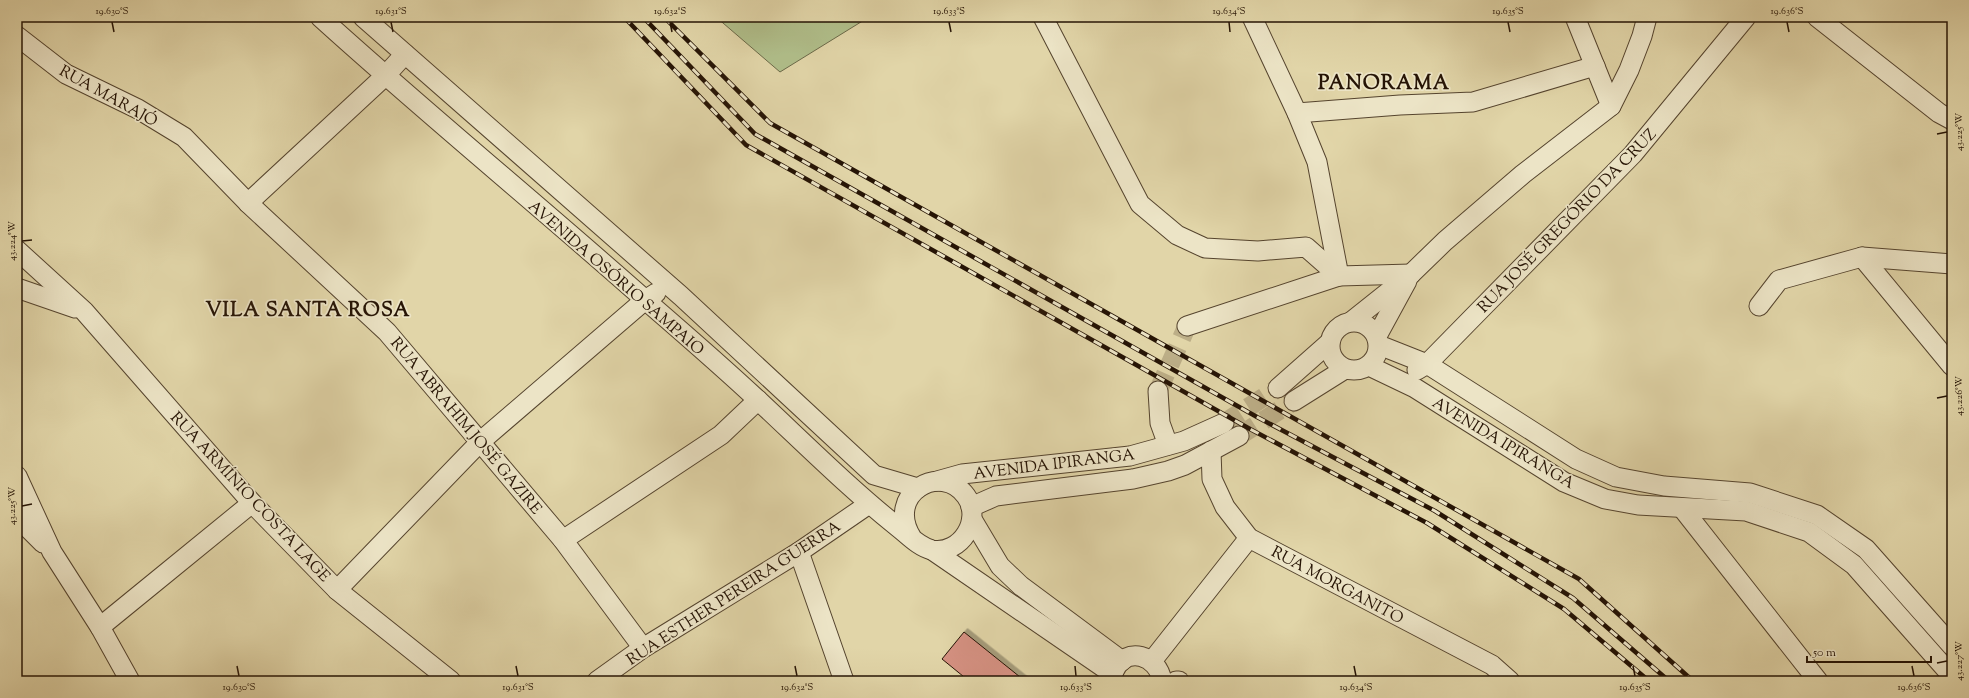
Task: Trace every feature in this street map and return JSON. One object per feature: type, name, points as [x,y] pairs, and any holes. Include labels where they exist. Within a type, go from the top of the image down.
[{"type":"street","name":"AVENIDA OSÓRIO SAMPAIO","points":[[320,17],[385,76],[645,300],[758,400],[869,504],[912,538]]},
{"type":"street","name":"AVENIDA OSÓRIO SAMPAIO","points":[[363,17],[681,296],[874,475],[923,485]]},
{"type":"street","points":[[1043,17],[1140,204],[1177,235],[1204,248],[1258,251],[1306,247],[1339,276]]},
{"type":"street","points":[[1252,17],[1297,113],[1317,162],[1339,276]]},
{"type":"street","points":[[1575,17],[1611,106]]},
{"type":"street","points":[[1278,388],[1330,342],[1337,328],[1352,321],[1411,274],[1445,241],[1522,174],[1611,106],[1629,70],[1642,36],[1647,17]]},
{"type":"street","name":"RUA JOSÉ GREGÓRIO DA CRUZ","points":[[1393,377],[1410,374],[1427,364],[1633,154],[1746,17]]},
{"type":"street","points":[[1817,17],[1939,113],[1952,120]]},
{"type":"street","name":"RUA MARAJÓ","points":[[17,36],[66,74],[138,109],[184,137]]},
{"type":"street","points":[[248,203],[385,76],[405,54]]},
{"type":"street","points":[[1297,113],[1400,105],[1472,102],[1595,66]]},
{"type":"street","name":"RUA ABRAHIM JOSÉ GAZIRE","points":[[184,137],[248,203],[388,332],[563,540],[643,648]]},
{"type":"street","points":[[1862,257],[1952,366]]},
{"type":"street","points":[[1759,306],[1779,280],[1862,257],[1952,264]]},
{"type":"street","name":"RUA ARMÍNIO COSTA LAGE","points":[[19,259],[84,311],[252,503],[337,590],[451,681]]},
{"type":"street","points":[[1187,326],[1339,276],[1411,274]]},
{"type":"street","points":[[1330,342],[1333,358],[1345,369],[1361,370],[1369,366],[1378,353],[1378,341],[1411,274]]},
{"type":"street","name":"RUA ARMÍNIO COSTA LAGE","points":[[17,288],[84,311]]},
{"type":"street","points":[[337,590],[481,441],[652,294],[668,292],[681,296]]},
{"type":"street","points":[[1352,321],[1367,324],[1378,341]]},
{"type":"street","name":"AVENIDA IPIRANGA","points":[[1378,341],[1427,364],[1576,459],[1616,477],[1664,486],[1750,494],[1817,515],[1866,549],[1952,646]]},
{"type":"street","name":"AVENIDA IPIRANGA","points":[[1369,366],[1415,388],[1564,482],[1605,499],[1638,505],[1746,511],[1809,532],[1854,565],[1950,667]]},
{"type":"street","points":[[1294,400],[1345,369]]},
{"type":"street","points":[[1158,391],[1160,422],[1168,445]]},
{"type":"street","points":[[563,540],[721,435],[758,400]]},
{"type":"street","name":"AVENIDA IPIRANGA","points":[[923,485],[962,474],[1130,456],[1184,441],[1224,423]]},
{"type":"street","name":"AVENIDA IPIRANGA","points":[[972,513],[996,496],[1133,479],[1168,471],[1185,465],[1240,436]]},
{"type":"street","name":"RUA MORGANITO","points":[[1211,451],[1212,479],[1225,507],[1249,538],[1492,665],[1510,681]]},
{"type":"street","points":[[17,476],[52,552],[100,627],[130,681]]},
{"type":"street","points":[[950,483],[959,489],[967,497],[972,513],[1000,566],[1115,672],[912,538],[906,529],[904,518],[905,506],[910,496],[923,485],[950,483]]},
{"type":"street","points":[[100,627],[252,503]]},
{"type":"street","name":"RUA ESTHER PEREIRA GUERRA","points":[[597,681],[643,648],[799,552],[869,504]]},
{"type":"street","points":[[1682,508],[1818,681]]},
{"type":"street","points":[[932,550],[943,550],[954,546],[963,539],[969,530],[972,513]]},
{"type":"street","points":[[17,517],[52,552]]},
{"type":"street","points":[[1152,661],[1249,538]]},
{"type":"street","points":[[799,552],[844,681]]},
{"type":"street","points":[[1115,672],[1136,656],[1152,661],[1158,666],[1162,681]]},
{"type":"green space","points":[[716,17],[869,17],[780,72]]},
{"type":"building","points":[[964,632],[1025,681],[969,681],[942,659]]},
{"type":"tunnel","points":[[1158,391],[1187,326]]},
{"type":"tunnel","points":[[1224,423],[1278,388]]},
{"type":"tunnel","points":[[1239,436],[1294,401]]},
{"type":"railway","points":[[624,17],[746,145],[1250,429],[1427,523],[1564,609],[1649,681]]},
{"type":"railway","points":[[643,17],[755,134],[1257,417],[1435,511],[1573,598],[1669,681]]},
{"type":"railway","points":[[664,17],[770,123],[1579,579],[1693,681]]},
{"type":"district","name":"PANORAMA","points":[[1384,82]]},
{"type":"district","name":"VILA SANTA ROSA","points":[[308,309]]}]
